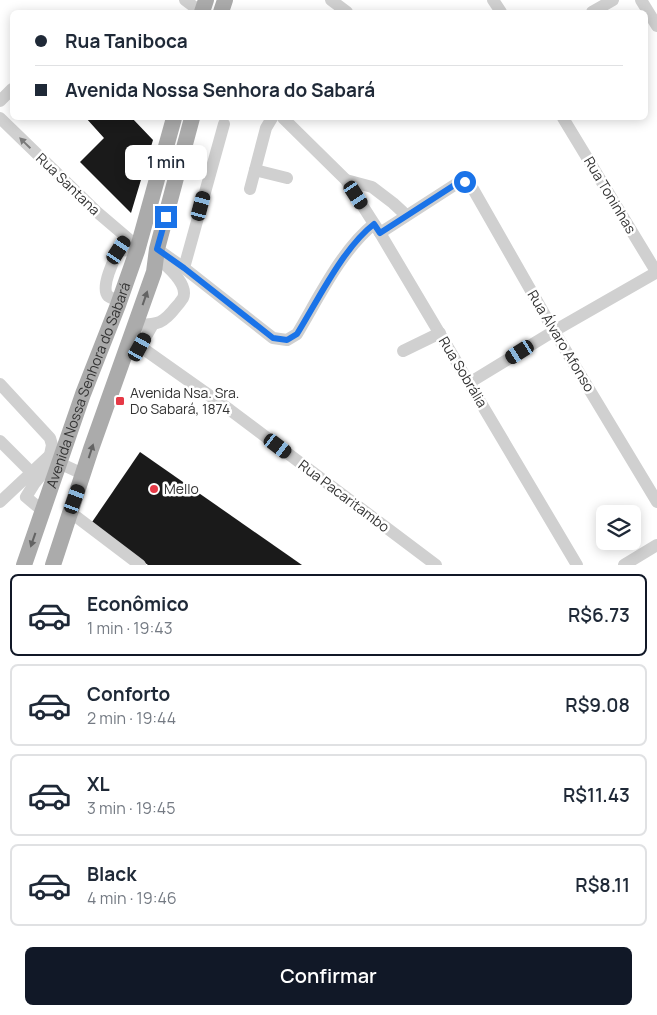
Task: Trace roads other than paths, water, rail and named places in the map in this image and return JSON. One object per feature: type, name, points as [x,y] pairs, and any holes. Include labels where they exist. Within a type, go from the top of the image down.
[{"type":"main road","name":"Avenida Nossa Senhora do Sabará","points":[[24,565],[43,509],[54,459],[83,394],[119,302],[134,245],[173,120]]},
{"type":"main road","name":"Avenida Nossa Senhora do Sabará","points":[[53,565],[91,449],[135,338],[191,120]]},
{"type":"main road","points":[[134,245],[150,259],[155,259]]},
{"type":"street","points":[[185,0],[199,10]]},
{"type":"street","points":[[331,0],[344,10]]},
{"type":"street","points":[[596,10],[613,0]]},
{"type":"street","points":[[648,11],[657,26]]},
{"type":"street","points":[[0,101],[10,90]]},
{"type":"street","name":"Rua Santana","points":[[0,118],[97,212],[134,245]]},
{"type":"street","points":[[250,188],[266,128],[271,120]]},
{"type":"street","name":"Rua Sobrália","points":[[285,120],[346,180],[377,228],[577,565]]},
{"type":"street","name":"Rua Toninhas","points":[[565,120],[657,272]]},
{"type":"street","points":[[184,268],[224,124]]},
{"type":"street","points":[[255,170],[287,178]]},
{"type":"street","name":"Rua Sobrália","points":[[346,180],[372,187],[406,215]]},
{"type":"street","name":"Rua Álvaro Afonso","points":[[406,215],[456,184],[465,182],[473,189],[554,331],[657,502]]},
{"type":"street","points":[[155,259],[184,268],[273,338],[287,340],[297,334],[348,252],[365,231],[377,228],[406,215]]},
{"type":"street","points":[[119,302],[108,295],[104,288],[119,250],[134,245]]},
{"type":"street","points":[[135,338],[153,324],[160,323],[168,318],[183,297],[184,289],[178,279],[168,267],[155,259]]},
{"type":"street","points":[[469,383],[554,331],[657,272]]},
{"type":"street","points":[[135,338],[153,324]]},
{"type":"street","points":[[403,351],[440,333]]},
{"type":"street","name":"Rua Pacaritambo","points":[[135,338],[436,565]]},
{"type":"street","points":[[0,384],[50,438],[54,459]]},
{"type":"street","points":[[0,441],[31,472]]},
{"type":"street","points":[[0,502],[31,472],[54,459]]},
{"type":"street","points":[[54,459],[84,474]]},
{"type":"street","points":[[70,512],[140,565]]},
{"type":"street","points":[[624,565],[657,545]]},
{"type":"place","name":"Avenida Nsa. Sra. Do Sabará, 1874","points":[[120,401]]},
{"type":"place","name":"Mello","points":[[154,489]]}]
